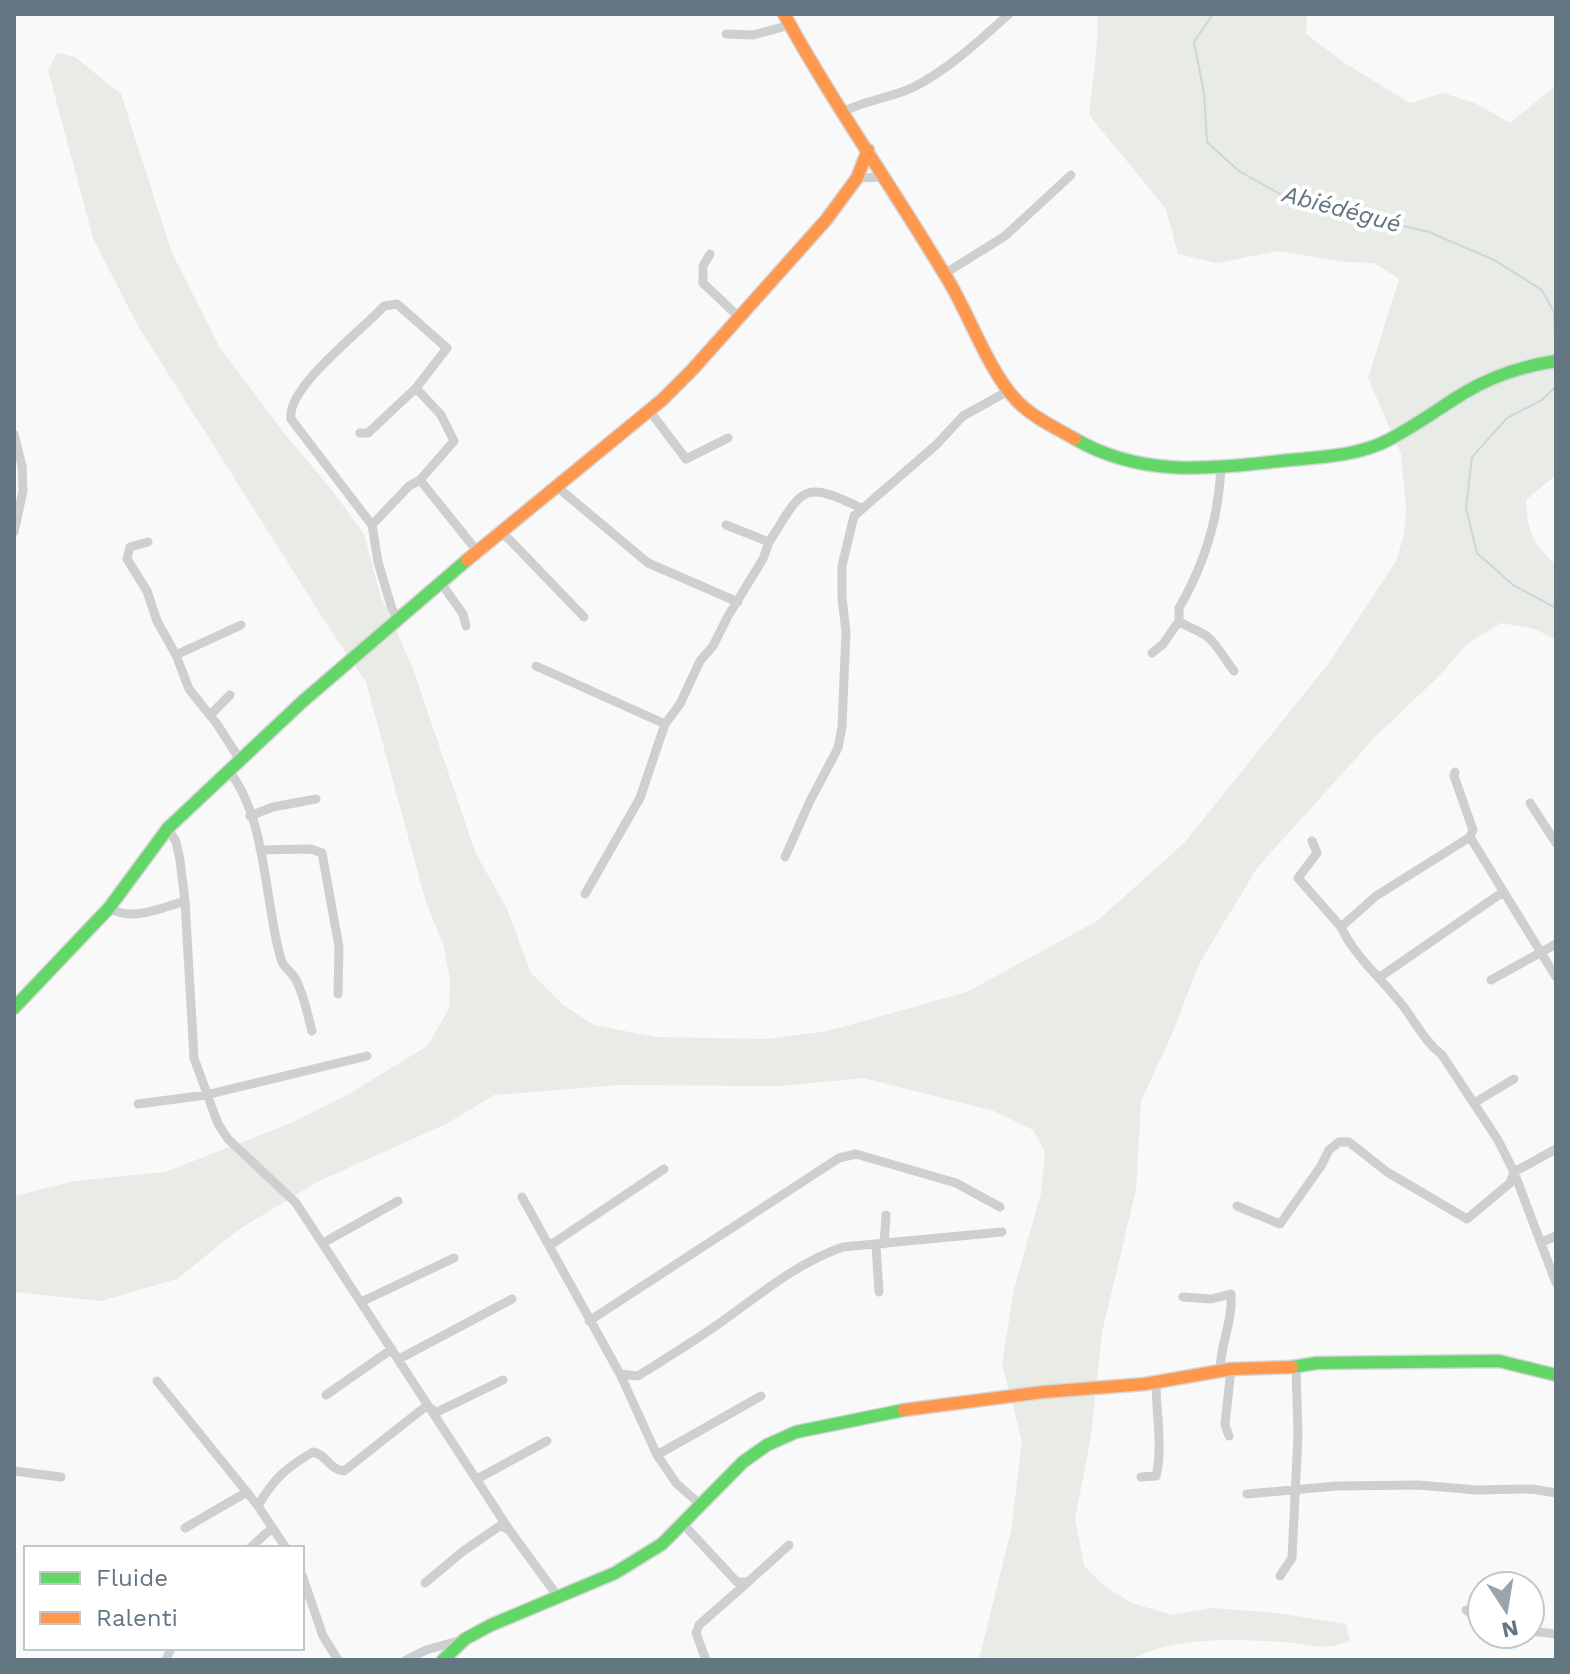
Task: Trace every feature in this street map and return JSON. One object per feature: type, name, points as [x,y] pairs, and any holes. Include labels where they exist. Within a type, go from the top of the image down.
[{"type":"street","points":[[843,112],[912,87],[930,77],[979,42],[1009,14]]},
{"type":"street","points":[[726,34],[753,35],[787,20],[817,74],[944,274],[1010,390],[1034,415],[1087,446],[1129,462],[1171,469],[1321,458],[1372,448],[1465,392],[1495,378],[1556,361]]},
{"type":"street","points":[[14,1008],[109,908],[168,828],[240,760],[302,702],[477,551],[649,410],[693,369],[826,220],[857,178],[868,150]]},
{"type":"street","points":[[944,274],[1005,236],[1071,175]]},
{"type":"street","points":[[857,178],[885,177]]},
{"type":"street","points":[[710,254],[703,266],[703,283],[740,318]]},
{"type":"street","points":[[360,433],[368,433],[416,388],[447,348],[397,304],[384,306],[328,361],[300,392],[290,410],[291,419],[372,525],[378,562],[398,620]]},
{"type":"street","points":[[372,525],[409,486],[420,480],[454,441],[441,415],[416,388]]},
{"type":"street","points":[[785,857],[838,748],[842,727],[846,632],[842,566],[854,516],[936,445],[963,416],[1010,390]]},
{"type":"street","points":[[649,410],[686,459],[728,438]]},
{"type":"street","points":[[14,434],[22,466],[23,491],[14,532]]},
{"type":"street","points":[[1152,653],[1163,644],[1179,621],[1179,608],[1201,566],[1211,531],[1221,467]]},
{"type":"street","points":[[420,480],[477,551]]},
{"type":"street","points":[[556,486],[648,563],[738,602]]},
{"type":"street","points":[[585,894],[640,798],[665,724],[680,704],[700,661],[713,646],[789,508],[805,493],[814,490],[833,494],[861,508]]},
{"type":"street","points":[[726,525],[769,542]]},
{"type":"street","points":[[499,533],[509,539],[584,617]]},
{"type":"street","points":[[148,542],[130,547],[127,559],[147,591],[157,621],[176,655],[189,689],[240,760]]},
{"type":"street","points":[[441,583],[463,614],[466,626]]},
{"type":"street","points":[[1179,621],[1212,639],[1234,671]]},
{"type":"street","points":[[176,655],[241,625]]},
{"type":"street","points":[[536,666],[665,724]]},
{"type":"street","points":[[210,715],[230,695]]},
{"type":"street","points":[[229,771],[239,783],[260,850],[282,964],[294,976],[312,1031]]},
{"type":"street","points":[[1341,927],[1376,896],[1470,837],[1473,830],[1455,772]]},
{"type":"street","points":[[250,816],[273,807],[316,799]]},
{"type":"street","points":[[1530,803],[1556,843]]},
{"type":"street","points":[[168,828],[176,842],[185,901],[194,1058],[218,1124],[228,1139],[296,1203],[510,1531],[559,1598]]},
{"type":"street","points":[[1470,837],[1556,977]]},
{"type":"street","points":[[1312,841],[1317,853],[1298,878],[1341,927],[1349,942],[1380,977],[1431,1046],[1442,1055],[1474,1103],[1514,1172],[1556,1283]]},
{"type":"street","points":[[260,850],[311,849],[322,853],[339,947],[338,994]]},
{"type":"street","points":[[1380,977],[1503,892]]},
{"type":"street","points":[[109,908],[118,914],[134,915],[185,901]]},
{"type":"street","points":[[1491,980],[1556,944]]},
{"type":"street","points":[[138,1104],[206,1095],[367,1056]]},
{"type":"street","points":[[1474,1103],[1514,1079]]},
{"type":"street","points":[[1237,1206],[1280,1224],[1329,1150],[1339,1142],[1349,1142],[1387,1172],[1467,1219],[1510,1183],[1514,1172],[1556,1149]]},
{"type":"street","points":[[589,1321],[847,1155],[856,1154],[956,1183],[1000,1207]]},
{"type":"street","points":[[549,1246],[664,1169]]},
{"type":"street","points":[[522,1197],[620,1374],[657,1455],[676,1483],[702,1506]]},
{"type":"street","points":[[323,1243],[398,1201]]},
{"type":"street","points":[[879,1292],[880,1245],[886,1215]]},
{"type":"street","points":[[620,1374],[638,1376],[716,1326],[779,1280],[831,1251],[843,1247],[1002,1232]]},
{"type":"street","points":[[1542,1242],[1556,1236]]},
{"type":"street","points":[[361,1302],[454,1258]]},
{"type":"street","points":[[1183,1297],[1211,1299],[1231,1294],[1232,1310],[1222,1350],[1226,1371],[1225,1425],[1229,1436]]},
{"type":"street","points":[[399,1359],[512,1299]]},
{"type":"street","points":[[326,1395],[392,1349]]},
{"type":"street","points":[[406,1660],[426,1650],[465,1639],[615,1573],[662,1544],[743,1462],[767,1445],[796,1432],[931,1405],[1317,1363],[1499,1361],[1556,1375]]},
{"type":"street","points":[[1280,1576],[1292,1558],[1298,1435],[1296,1367]]},
{"type":"street","points":[[433,1411],[503,1380]]},
{"type":"street","points":[[157,1381],[258,1506],[285,1546]]},
{"type":"street","points":[[1141,1477],[1156,1476],[1158,1467],[1156,1382]]},
{"type":"street","points":[[657,1455],[761,1396]]},
{"type":"street","points":[[258,1506],[285,1469],[313,1452],[337,1470],[344,1471],[425,1407],[433,1411]]},
{"type":"street","points":[[477,1479],[547,1441]]},
{"type":"street","points":[[14,1471],[61,1477]]},
{"type":"street","points":[[1247,1494],[1336,1486],[1418,1485],[1477,1490],[1532,1489],[1556,1493]]},
{"type":"street","points":[[185,1528],[247,1492]]},
{"type":"street","points":[[683,1524],[737,1582],[748,1582]]},
{"type":"street","points":[[425,1583],[501,1525],[510,1531]]},
{"type":"street","points":[[252,1546],[272,1528]]},
{"type":"street","points":[[706,1660],[696,1633],[699,1625],[789,1545]]},
{"type":"street","points":[[304,1581],[323,1636],[338,1660]]},
{"type":"street","points":[[449,1657],[465,1639]]},
{"type":"shaded area","points":[[1097,14],[1307,14],[1306,34],[1346,64],[1410,103],[1443,93],[1475,103],[1510,123],[1556,85],[1556,475],[1526,500],[1533,536],[1556,564],[1556,640],[1535,629],[1501,623],[1467,644],[1438,677],[1377,735],[1257,868],[1199,964],[1172,1034],[1141,1101],[1136,1190],[1102,1332],[1091,1436],[1075,1519],[1084,1566],[1104,1586],[1132,1603],[1172,1615],[1211,1608],[1277,1613],[1346,1624],[1350,1641],[1324,1647],[1265,1641],[1205,1641],[1165,1647],[1131,1660],[979,1660],[1011,1531],[1022,1441],[1002,1364],[1014,1289],[1041,1193],[1045,1152],[1033,1130],[994,1111],[864,1078],[780,1086],[620,1085],[494,1095],[448,1123],[317,1182],[238,1230],[177,1279],[101,1301],[14,1292],[14,1196],[75,1181],[165,1172],[289,1124],[349,1094],[427,1046],[449,1009],[450,979],[443,944],[426,902],[366,682],[138,326],[93,238],[48,70],[57,53],[75,57],[121,94],[172,253],[220,348],[364,534],[381,597],[414,671],[475,852],[507,909],[531,973],[563,1005],[594,1025],[655,1037],[767,1039],[828,1031],[967,992],[1097,921],[1184,843],[1329,663],[1396,561],[1404,535],[1406,509],[1401,454],[1368,378],[1399,279],[1374,263],[1346,262],[1278,251],[1217,263],[1178,254],[1166,209],[1089,115]]},
{"type":"waterway","name":"Abiédégué","points":[[1213,14],[1194,42],[1204,93],[1207,142],[1239,171],[1287,198],[1429,232],[1494,260],[1542,290],[1554,312],[1556,357]]},
{"type":"waterway","name":"Abiédégué","points":[[1556,386],[1542,400],[1507,418],[1472,457],[1466,508],[1477,553],[1513,585],[1556,608]]},
{"type":"traffic: fast","points":[[1075,439],[1127,460],[1180,468],[1234,466],[1347,454],[1380,444],[1464,393],[1497,377],[1556,361]]},
{"type":"traffic: fast","points":[[14,1008],[109,908],[168,828],[302,702],[467,560]]},
{"type":"traffic: fast","points":[[1292,1367],[1317,1363],[1499,1361],[1556,1375]]},
{"type":"traffic: fast","points":[[443,1660],[465,1639],[491,1625],[615,1573],[662,1544],[743,1462],[767,1445],[796,1432],[904,1410]]},
{"type":"traffic: slow","points":[[784,14],[951,285],[1008,391],[1024,408],[1075,439]]},
{"type":"traffic: slow","points":[[467,560],[662,400],[693,369],[826,220],[857,178],[868,150]]},
{"type":"traffic: slow","points":[[904,1410],[1043,1392],[1145,1384],[1231,1369],[1292,1367]]}]
